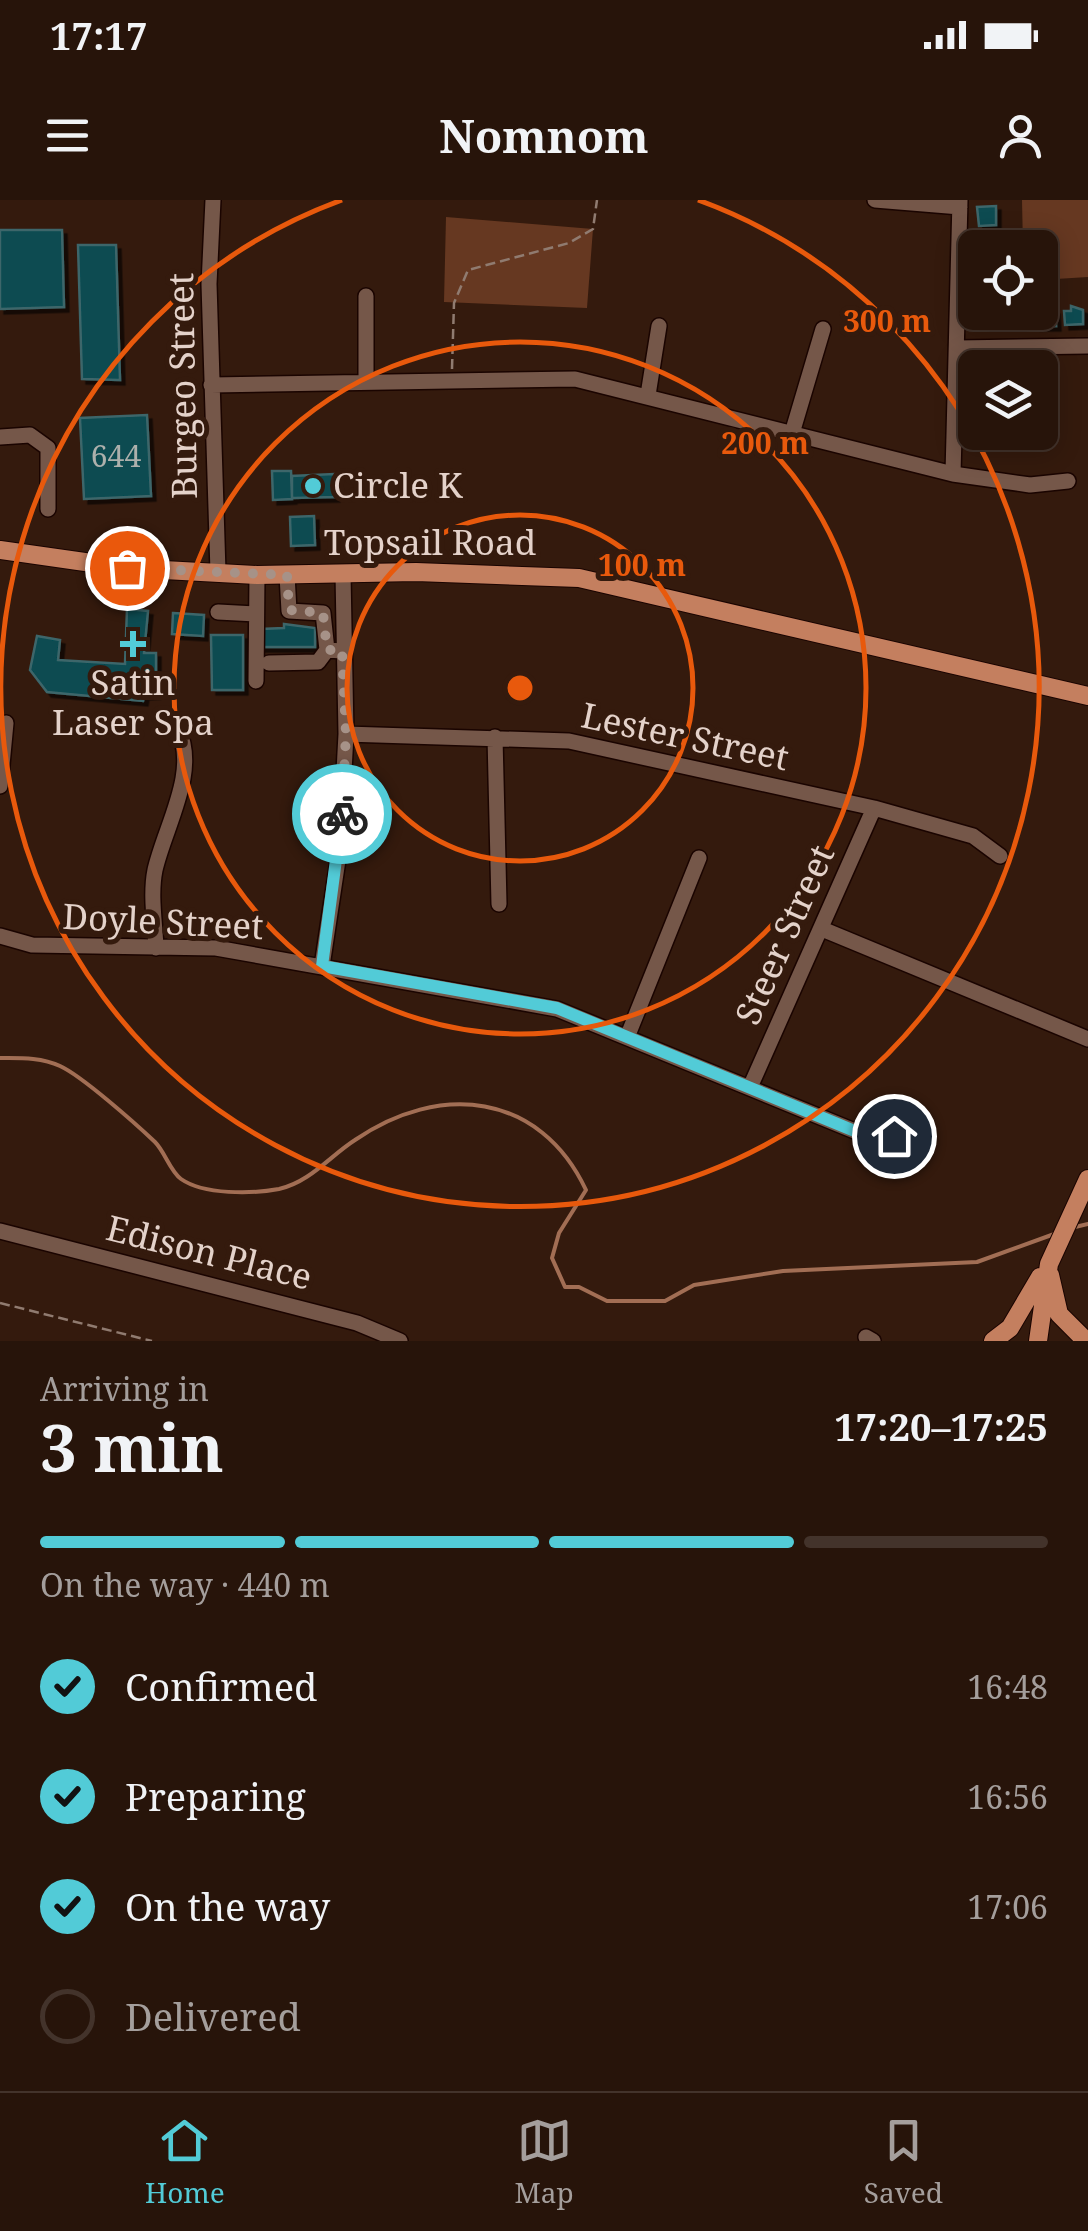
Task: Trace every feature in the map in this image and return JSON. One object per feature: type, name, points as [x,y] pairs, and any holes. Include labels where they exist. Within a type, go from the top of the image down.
[{"type":"main road","name":"Topsail Road","points":[[0,550],[127,568],[257,575],[578,578],[1088,696]]},
{"type":"main road","points":[[1038,1341],[1050,1264],[1088,1179]]},
{"type":"main road","points":[[993,1341],[1010,1328],[1050,1264]]},
{"type":"main road","points":[[1050,1264],[1056,1308],[1070,1329],[1086,1341]]},
{"type":"street","name":"Burgeo Street","points":[[213,200],[209,284],[218,572]]},
{"type":"street","points":[[874,200],[960,204],[954,474]]},
{"type":"street","points":[[366,296],[366,382]]},
{"type":"street","points":[[648,395],[659,326]]},
{"type":"street","points":[[794,430],[822,329]]},
{"type":"street","points":[[958,348],[1088,346]]},
{"type":"street","points":[[212,384],[451,384],[575,379],[794,430],[954,474],[1030,485],[1068,481]]},
{"type":"street","points":[[0,437],[30,435],[48,448],[48,508]]},
{"type":"street","points":[[269,663],[318,662],[335,650],[343,574]]},
{"type":"street","points":[[256,681],[257,575]]},
{"type":"street","points":[[287,575],[289,610],[323,613],[335,650],[346,734],[340,847],[322,966]]},
{"type":"street","points":[[218,612],[256,614]]},
{"type":"street","points":[[0,786],[6,723]]},
{"type":"street","points":[[156,948],[155,871],[184,773],[186,746],[178,728]]},
{"type":"street","name":"Lester Street","points":[[346,734],[569,741],[874,808],[973,836],[1000,856]]},
{"type":"street","points":[[494,736],[499,904]]},
{"type":"street","name":"Steer Street","points":[[751,1085],[874,808]]},
{"type":"street","points":[[628,1035],[698,858]]},
{"type":"street","points":[[822,929],[1088,1039]]},
{"type":"street","name":"Doyle Street","points":[[0,936],[32,945],[216,948],[557,1008],[857,1132],[894,1136]]},
{"type":"street","name":"Edison Place","points":[[0,1231],[358,1322],[400,1341]]},
{"type":"path","points":[[451,384],[454,303],[468,270],[568,243],[594,230],[597,200]]},
{"type":"path","points":[[0,1303],[152,1341]]},
{"type":"shaded area","points":[[1022,200],[1088,200],[1088,277],[1058,279],[1058,230],[1023,230]]},
{"type":"shaded area","points":[[446,217],[593,229],[587,308],[444,302]]},
{"type":"building","points":[[996,206],[996,225],[979,226],[977,207]]},
{"type":"building","points":[[0,230],[62,230],[64,307],[0,309]]},
{"type":"building","points":[[78,245],[116,245],[120,380],[82,379]]},
{"type":"building","points":[[1071,306],[1083,310],[1083,324],[1065,325],[1064,311],[1071,311]]},
{"type":"building","points":[[147,415],[151,496],[84,499],[80,418]]},
{"type":"building","points":[[272,471],[291,471],[292,499],[273,500]]},
{"type":"building","name":"Circle K","points":[[334,474],[335,497],[292,498],[292,476]]},
{"type":"building","points":[[314,516],[315,545],[291,546],[290,517]]},
{"type":"building","points":[[127,609],[148,611],[144,653],[156,653],[156,694],[144,695],[143,701],[47,692],[30,670],[37,636],[60,640],[58,660],[125,664]]},
{"type":"building","points":[[173,613],[204,615],[203,636],[172,634]]},
{"type":"building","points":[[284,624],[315,628],[315,647],[261,647],[261,629],[284,628]]},
{"type":"building","points":[[211,635],[243,635],[243,690],[212,690]]},
{"type":"waterway","points":[[0,1058],[45,1061],[70,1071],[155,1142],[181,1179],[215,1191],[256,1192],[290,1186],[387,1121],[420,1110],[453,1104],[485,1106],[515,1116],[542,1133],[566,1157],[586,1190],[559,1233],[552,1258],[565,1287],[579,1287],[607,1301],[665,1301],[694,1285],[783,1271],[977,1262],[1057,1233]]},
{"type":"waterway","points":[[1071,1228],[1088,1224]]},
{"type":"way so far","points":[[127,568],[287,575],[289,610],[323,613],[327,650],[342,650],[346,734],[342,814]]},
{"type":"place","name":"Circle K","points":[[313,486]]},
{"type":"place","name":"Satin Laser Spa","points":[[133,644]]},
{"type":"route","points":[[342,814],[322,966],[557,1008],[857,1132],[894,1136]]}]
